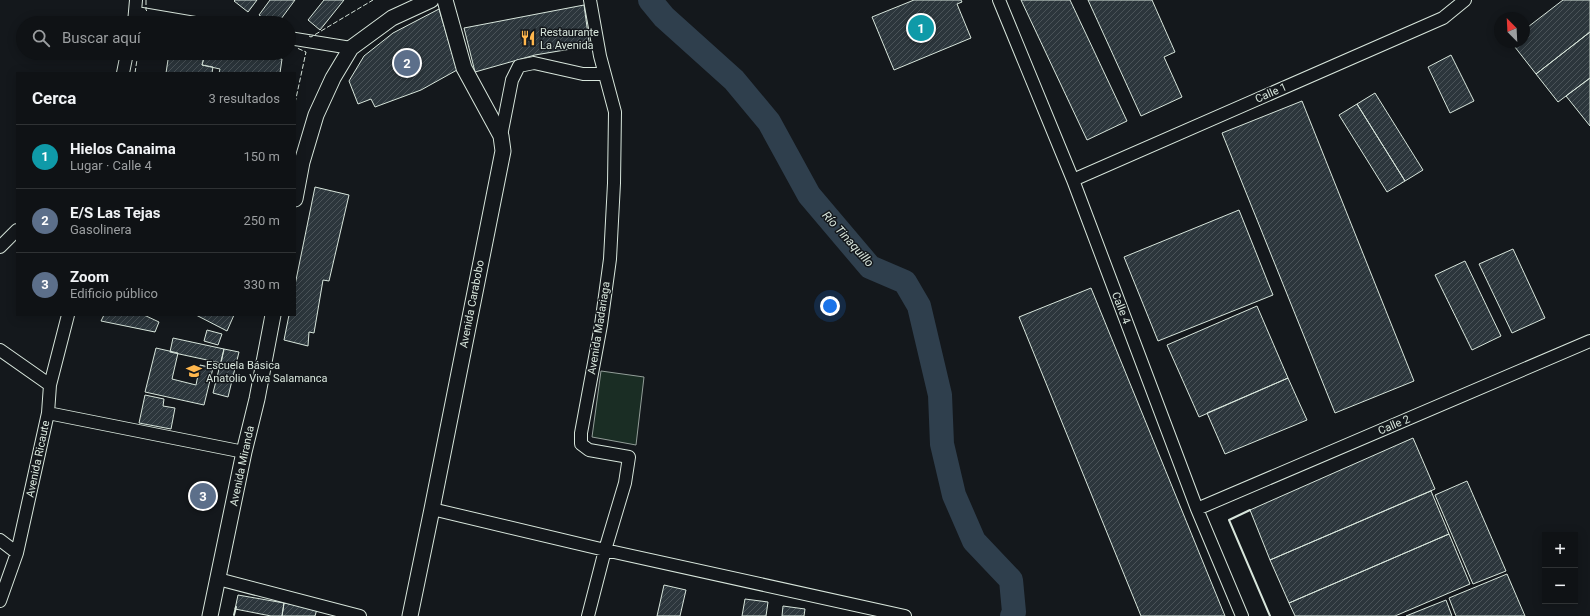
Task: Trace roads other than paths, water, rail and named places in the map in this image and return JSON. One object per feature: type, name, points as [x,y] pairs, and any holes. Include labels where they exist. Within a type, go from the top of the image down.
[{"type":"street","points":[[135,16],[136,0]]},
{"type":"street","points":[[296,194],[302,162],[316,115],[333,78],[351,48],[392,18],[431,0]]},
{"type":"street","name":"Avenida Carabobo","points":[[410,616],[502,151],[501,136],[464,68],[445,0]]},
{"type":"street","name":"Avenida Madariaga","points":[[588,616],[605,550],[625,483],[629,457],[589,450],[581,444],[581,433],[601,325],[610,252],[614,183],[615,112],[604,74],[590,0]]},
{"type":"street","name":"Calle 4","points":[[999,0],[1072,180],[1197,509],[1242,616]]},
{"type":"street","name":"Calle 1","points":[[1072,180],[1442,18],[1465,0]]},
{"type":"street","points":[[296,39],[351,48]]},
{"type":"street","points":[[123,72],[126,60]]},
{"type":"street","points":[[501,136],[512,80],[519,66],[534,63],[583,74],[604,74]]},
{"type":"street","points":[[0,247],[16,231]]},
{"type":"street","name":"Avenida Ricaute","points":[[0,602],[17,553],[48,413],[50,385],[68,316]]},
{"type":"street","name":"Avenida Miranda","points":[[210,616],[244,452],[257,400],[273,316]]},
{"type":"street","name":"Calle 2","points":[[1197,509],[1590,341]]},
{"type":"street","points":[[0,350],[50,385]]},
{"type":"street","points":[[48,413],[244,452]]},
{"type":"street","points":[[432,509],[856,611],[906,616]]},
{"type":"street","points":[[0,540],[17,553]]},
{"type":"street","points":[[218,579],[360,616]]},
{"type":"waterway","name":"Río Tinaquillo","points":[[650,0],[664,17],[734,80],[769,122],[809,195],[870,267],[905,282],[919,306],[940,395],[942,444],[954,495],[974,541],[1011,580],[1014,612],[1012,616]]},
{"type":"place","name":"Hielos Canaima","points":[[921,28]]},
{"type":"place","name":"Restaurante La Avenida","points":[[528,38]]},
{"type":"place","name":"E/S Las Tejas","points":[[407,63]]},
{"type":"place","name":"Escuela Básica Anatolio Viva Salamanca","points":[[194,371]]},
{"type":"place","name":"Zoom","points":[[203,496]]}]
